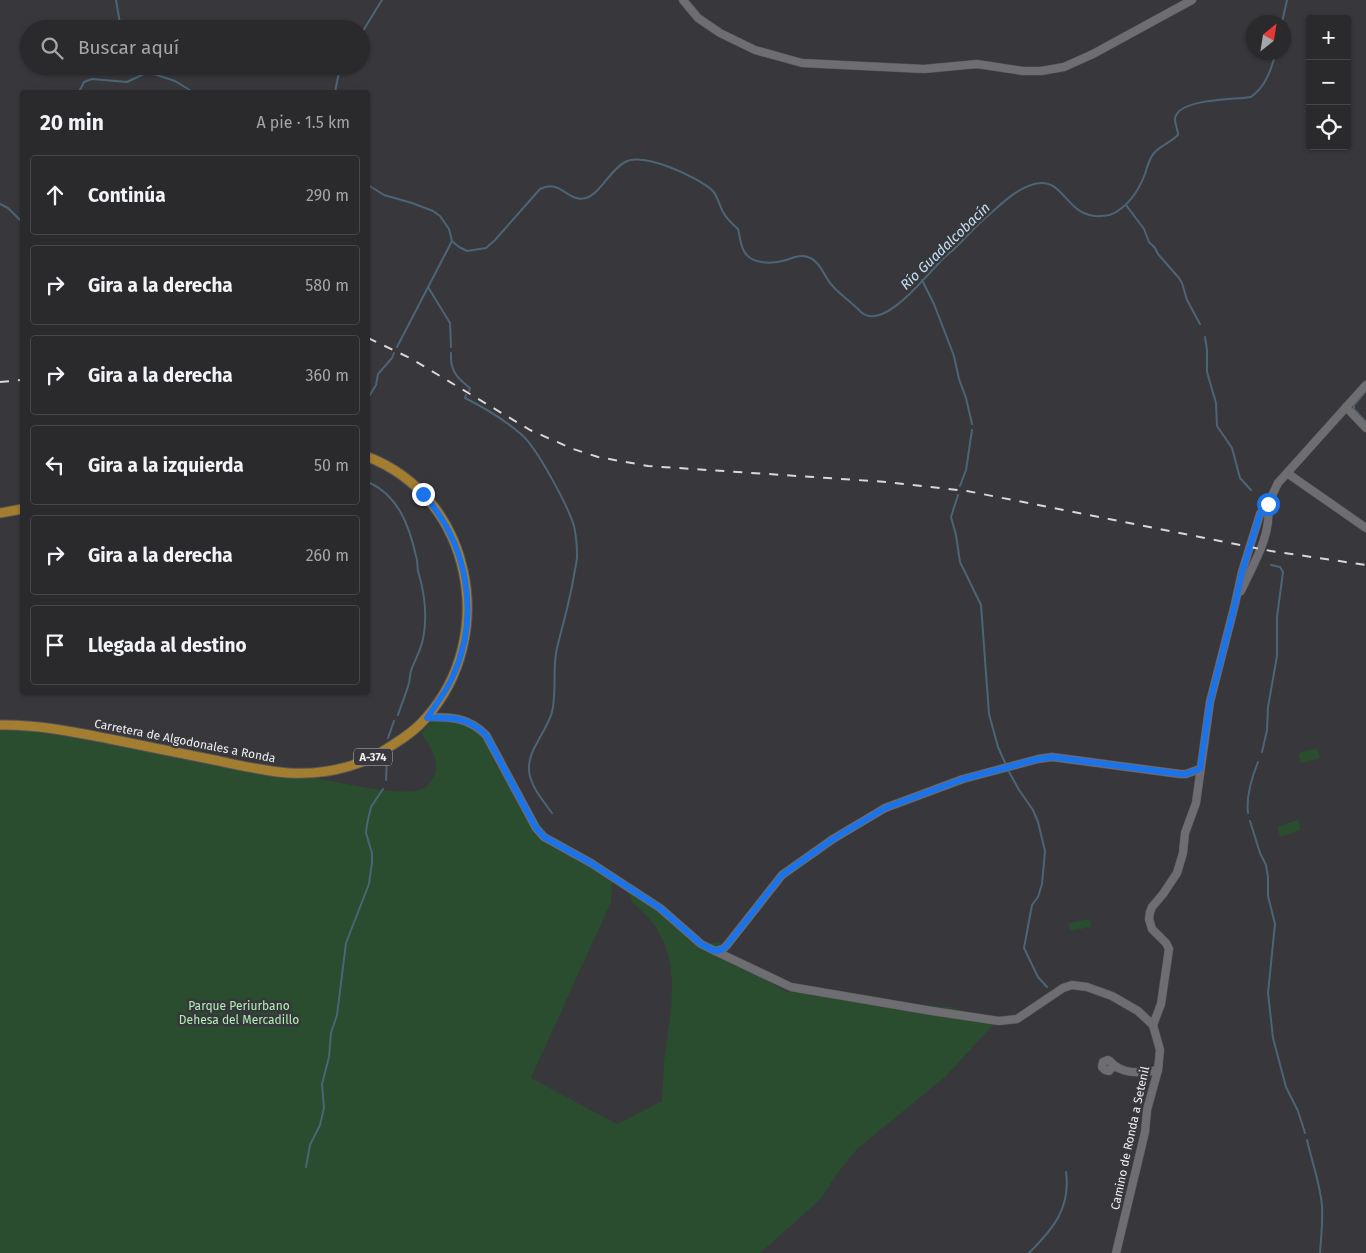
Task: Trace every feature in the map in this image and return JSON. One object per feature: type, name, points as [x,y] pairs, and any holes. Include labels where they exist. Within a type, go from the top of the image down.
[{"type":"main road","name":"Carretera de Algodonales a Ronda","points":[[0,725],[72,731],[279,773],[305,774],[321,773],[350,766],[366,760],[407,737],[427,718],[453,676],[462,649],[468,616],[468,596],[461,559],[445,522],[423,494],[395,470],[370,457]]},
{"type":"main road","points":[[0,513],[20,509]]},
{"type":"street","points":[[683,0],[698,18],[720,33],[755,50],[802,63],[924,69],[977,64],[1025,71],[1041,71],[1064,66],[1093,54],[1192,0]]},
{"type":"street","points":[[427,718],[442,717],[468,721],[476,725],[486,735],[536,828],[544,837],[591,863],[660,908],[701,944],[791,986],[999,1021],[1018,1019],[1063,988],[1072,985],[1087,987],[1112,996],[1138,1011],[1153,1025],[1161,1004],[1169,949],[1166,943],[1152,929],[1149,919],[1150,912],[1177,873],[1184,853],[1185,833],[1196,803],[1210,702],[1251,541],[1260,514],[1268,504],[1278,483],[1366,385]]},
{"type":"street","points":[[1346,408],[1366,428]]},
{"type":"street","points":[[1287,473],[1366,528]]},
{"type":"street","points":[[1235,604],[1263,546],[1269,512],[1268,504]]},
{"type":"street","points":[[715,951],[723,949],[727,945],[782,875],[833,839],[885,808],[963,779],[1052,757],[1180,774],[1200,769]]},
{"type":"street","name":"Camino de Ronda a Setenil","points":[[1116,1253],[1145,1132],[1147,1110],[1158,1070],[1160,1050],[1153,1025]]},
{"type":"street","points":[[1114,1065],[1136,1073],[1158,1070]]},
{"type":"green space","name":"Parque Periurbano Dehesa del Mercadillo","points":[[437,715],[468,722],[494,742],[504,757],[523,804],[535,823],[546,835],[613,879],[611,902],[531,1078],[617,1124],[662,1101],[664,1062],[671,1009],[672,983],[670,963],[665,945],[656,927],[632,902],[626,886],[679,928],[707,944],[720,942],[723,954],[787,992],[817,994],[898,1008],[923,1006],[950,1007],[997,1021],[945,1077],[857,1149],[836,1175],[821,1199],[760,1253],[0,1253],[0,731],[15,730],[71,736],[279,776],[313,778],[404,792],[426,787],[434,775],[436,763],[421,733]]},
{"type":"green space","points":[[1317,748],[1320,758],[1301,763],[1298,753]]},
{"type":"green space","points":[[1298,820],[1301,830],[1280,837],[1277,827]]},
{"type":"green space","points":[[1090,919],[1091,927],[1070,931],[1068,923]]},
{"type":"waterway","points":[[116,0],[119,20]]},
{"type":"waterway","points":[[370,20],[382,0]]},
{"type":"waterway","name":"Río Guadalcobacín","points":[[1284,15],[1287,0]]},
{"type":"waterway","name":"Río Guadalcobacín","points":[[370,186],[384,195],[433,211],[440,216],[449,229],[452,241],[467,251],[486,248],[540,189],[553,186],[579,199],[586,198],[596,192],[615,170],[625,162],[645,160],[657,163],[684,173],[713,191],[725,215],[738,229],[741,243],[747,256],[757,261],[769,263],[799,256],[811,258],[834,288],[861,312],[870,316],[881,314],[904,299],[981,222],[1007,199],[1020,190],[1034,184],[1049,184],[1056,188],[1074,207],[1082,212],[1101,216],[1113,214],[1123,207],[1138,189],[1149,160],[1154,153],[1178,135],[1175,119],[1178,112],[1185,107],[1208,101],[1251,97],[1261,88],[1273,60]]},
{"type":"waterway","name":"Río Guadalcobacín","points":[[80,90],[84,82],[92,79],[127,82],[142,75]]},
{"type":"waterway","name":"Río Guadalcobacín","points":[[157,75],[175,81],[190,90]]},
{"type":"waterway","points":[[335,90],[338,75]]},
{"type":"waterway","name":"Río Guadalcobacín","points":[[0,204],[8,208],[20,220]]},
{"type":"waterway","points":[[1126,205],[1144,229],[1149,242],[1179,278],[1187,300],[1200,324]]},
{"type":"waterway","points":[[397,347],[452,241]]},
{"type":"waterway","points":[[922,280],[934,304],[954,356],[972,424]]},
{"type":"waterway","points":[[428,287],[450,323],[451,347]]},
{"type":"waterway","points":[[1205,337],[1207,372],[1216,403],[1217,426],[1232,448],[1240,478],[1251,490]]},
{"type":"waterway","points":[[370,395],[376,385],[378,374],[394,353]]},
{"type":"waterway","points":[[451,353],[455,374],[470,388],[469,391]]},
{"type":"waterway","points":[[1366,391],[1354,405],[1354,409],[1366,422]]},
{"type":"waterway","points":[[466,395],[465,398],[502,419],[528,442],[551,478],[574,526],[577,561],[557,648],[552,712],[529,763],[531,780],[552,813]]},
{"type":"waterway","points":[[960,486],[966,470],[972,430]]},
{"type":"waterway","points":[[370,483],[395,503],[406,522],[417,558],[424,596],[425,621],[423,639],[411,670],[408,687],[398,715]]},
{"type":"waterway","points":[[958,495],[951,517],[960,562],[981,605],[989,714],[998,747],[1006,765]]},
{"type":"waterway","points":[[1262,752],[1267,730],[1268,707],[1277,656],[1277,617],[1283,572],[1280,567],[1271,565]]},
{"type":"waterway","points":[[388,738],[394,721]]},
{"type":"waterway","points":[[386,780],[387,758]]},
{"type":"waterway","points":[[1248,813],[1250,787],[1258,762]]},
{"type":"waterway","points":[[1008,770],[1033,810],[1045,851],[1042,884],[1038,897],[1032,905],[1024,948],[1038,977],[1047,987]]},
{"type":"waterway","points":[[306,1167],[310,1145],[320,1125],[324,1108],[322,1084],[329,1057],[331,1033],[337,1015],[346,943],[369,884],[372,853],[366,833],[367,824],[371,807],[383,789]]},
{"type":"waterway","points":[[1250,821],[1260,853],[1266,865],[1268,896],[1275,924],[1268,993],[1273,1038],[1286,1087],[1298,1111],[1305,1133]]},
{"type":"waterway","points":[[1307,1140],[1321,1197],[1320,1253]]},
{"type":"waterway","points":[[1029,1253],[1053,1226],[1063,1207],[1067,1185],[1066,1172]]},
{"type":"railway","points":[[370,339],[410,358],[530,430],[573,449],[598,457],[648,466],[887,482],[967,491],[1271,551],[1366,565]]},
{"type":"railway","points":[[0,382],[20,380]]},
{"type":"route","points":[[423,494],[445,522],[455,542],[461,559],[468,596],[466,633],[453,676],[427,718],[442,717],[468,721],[476,725],[486,735],[536,828],[544,837],[591,863],[660,908],[701,944],[715,951],[723,949],[727,945],[782,875],[833,839],[885,808],[963,779],[1052,757],[1180,774],[1200,769],[1210,702],[1242,572],[1260,514],[1268,504]]}]
